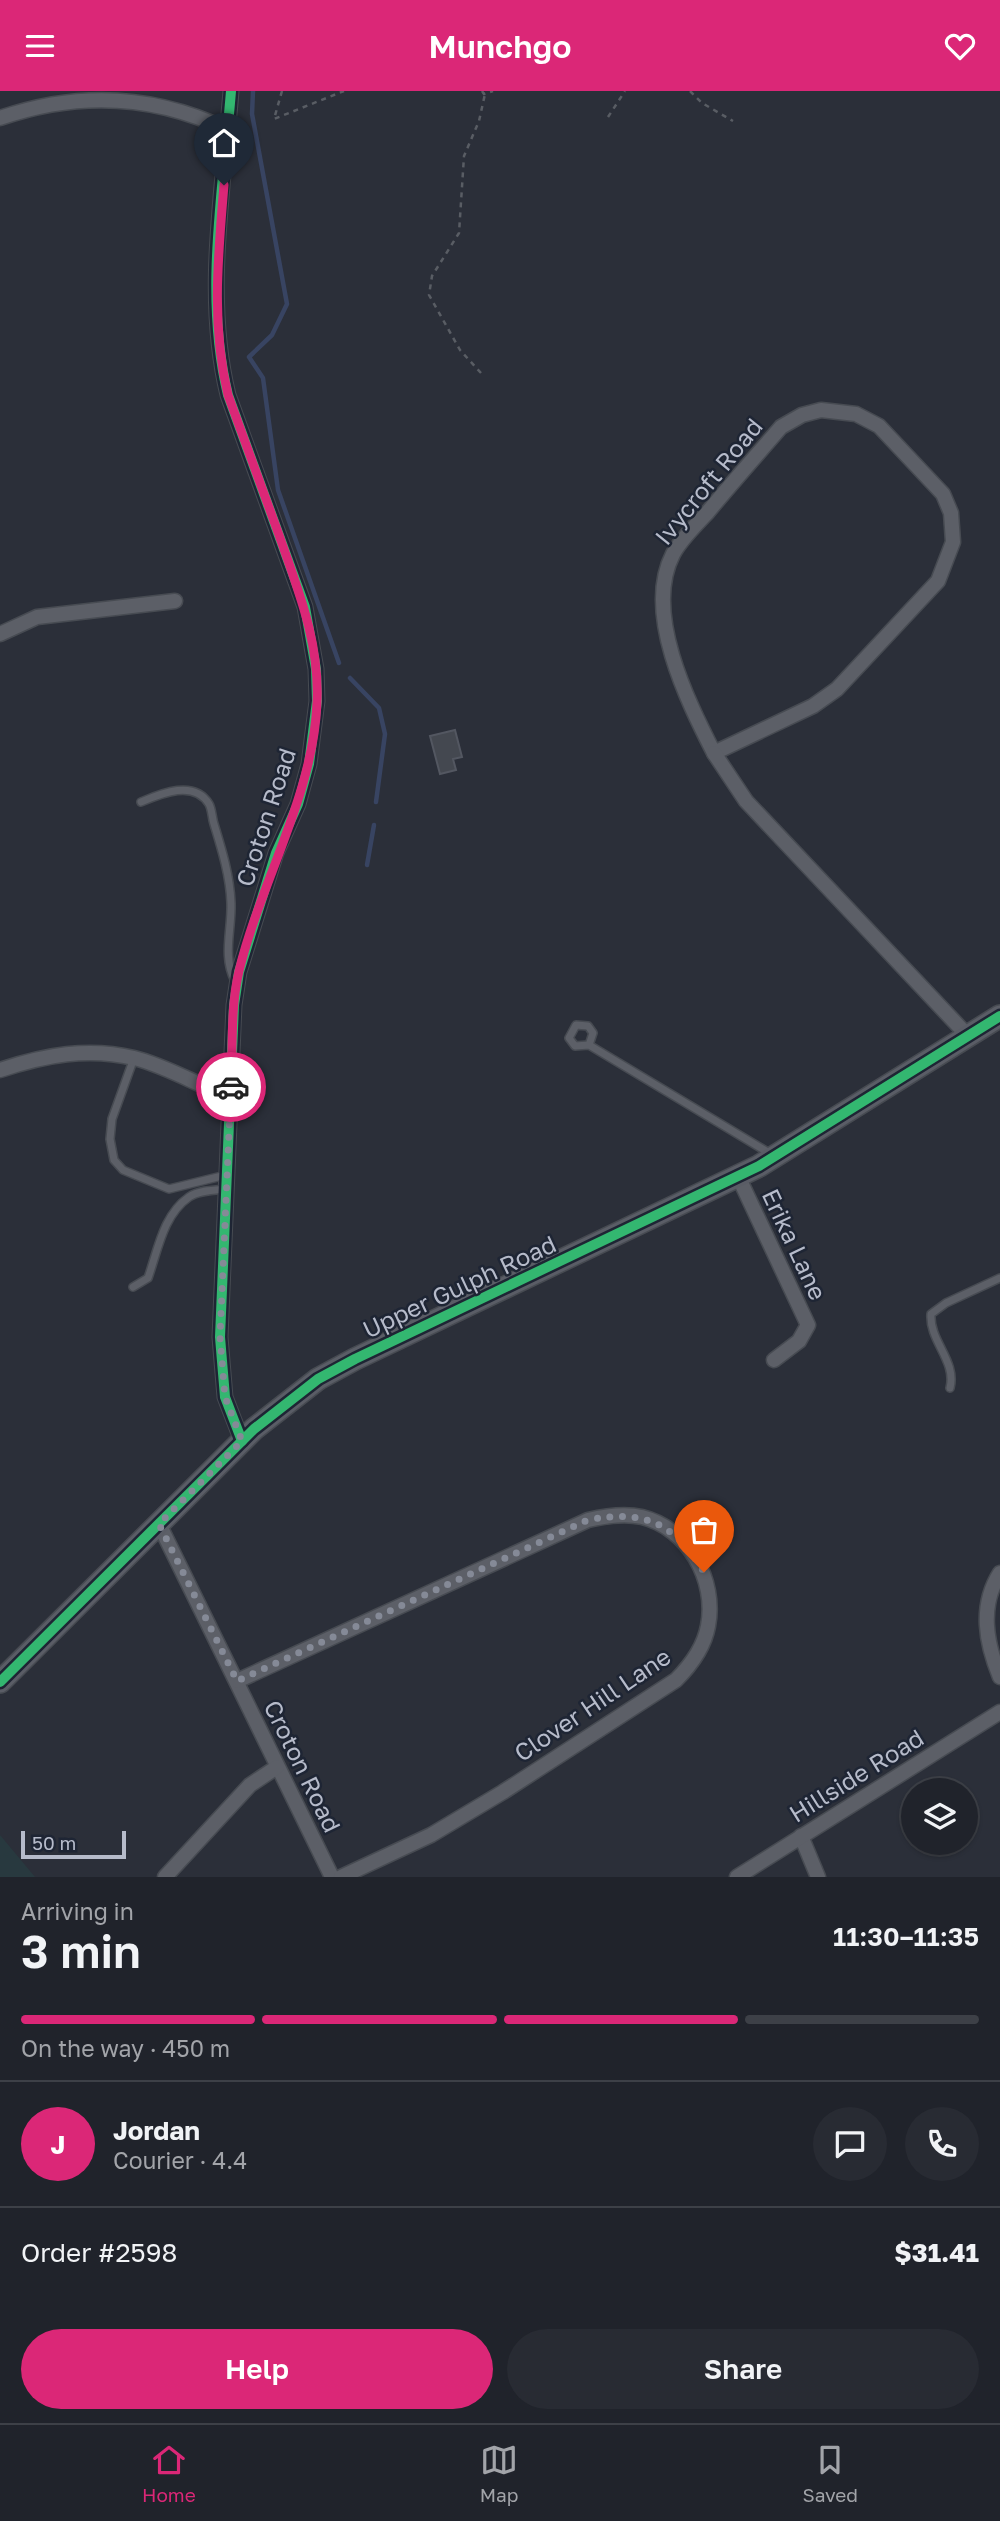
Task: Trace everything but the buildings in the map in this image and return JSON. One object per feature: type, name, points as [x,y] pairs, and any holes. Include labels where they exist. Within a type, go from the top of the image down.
[{"type":"street","name":"Croton Road","points":[[232,91],[216,293],[221,365],[228,395],[305,607],[316,669],[317,701],[309,764],[298,804],[276,853],[237,985],[220,1337],[225,1397],[242,1441]]},
{"type":"street","points":[[0,118],[38,104],[103,96],[164,104],[228,130]]},
{"type":"street","name":"Ivycroft Road","points":[[714,753],[813,706],[837,689],[938,581],[948,561],[954,530],[943,494],[879,426],[856,414],[821,410],[802,415],[784,425],[672,556],[662,588],[664,620],[689,696],[714,753],[746,801],[968,1036]]},
{"type":"street","points":[[0,634],[37,617],[175,601]]},
{"type":"street","name":"Upper Gulph Road","points":[[0,1682],[242,1441],[283,1405],[355,1359],[775,1156],[1000,1016]]},
{"type":"street","points":[[0,1070],[63,1053],[102,1053],[134,1058],[230,1097]]},
{"type":"street","name":"Erika Lane","points":[[738,1176],[808,1325],[799,1341],[774,1360]]},
{"type":"street","name":"Clover Hill Lane","points":[[237,1681],[588,1520],[628,1515],[656,1522],[682,1540],[704,1572],[710,1603],[709,1625],[698,1654],[676,1680],[467,1814],[431,1835],[341,1877]]},
{"type":"street","name":"Croton Road","points":[[159,1524],[332,1877]]},
{"type":"street","points":[[1000,1573],[989,1597],[986,1620],[988,1648],[1000,1677]]},
{"type":"street","name":"Hillside Road","points":[[737,1877],[1000,1712]]},
{"type":"street","points":[[165,1877],[250,1785],[277,1767]]},
{"type":"street","points":[[801,1836],[818,1877]]},
{"type":"lane","points":[[141,802],[169,791],[182,790],[199,794],[210,804],[232,904],[228,968],[237,985]]},
{"type":"lane","points":[[589,1045],[775,1156]]},
{"type":"lane","points":[[134,1058],[112,1119],[110,1139],[114,1160],[123,1170],[169,1189],[227,1182]]},
{"type":"lane","points":[[133,1287],[148,1278],[162,1231],[183,1203],[190,1196],[227,1182]]},
{"type":"lane","points":[[950,1388],[953,1377],[936,1336],[931,1314],[946,1303],[1000,1277]]},
{"type":"path","points":[[282,91],[274,119],[344,91]]},
{"type":"path","points":[[481,373],[460,350],[429,295],[432,276],[459,233],[464,156],[479,121],[483,92],[493,91]]},
{"type":"path","points":[[608,117],[625,91]]},
{"type":"path","points":[[690,91],[702,103],[733,121]]},
{"type":"shaded area","points":[[0,1835],[35,1877],[0,1877]]},
{"type":"waterway","points":[[253,91],[252,114],[287,304],[272,335],[249,357],[263,378],[278,490],[339,663]]},
{"type":"waterway","points":[[350,678],[379,708],[385,734],[376,802]]},
{"type":"waterway","points":[[367,865],[374,825]]},
{"type":"cycle path","points":[[231,91],[216,282],[221,358],[228,395],[305,607],[316,669],[317,701],[309,764],[298,804],[276,853],[239,972],[234,1005],[220,1337],[225,1397],[242,1441]]},
{"type":"cycle path","points":[[0,1682],[254,1429],[318,1379],[759,1166],[1000,1016]]},
{"type":"way so far","points":[[231,1087],[220,1337],[225,1397],[242,1441],[159,1524],[237,1681],[588,1520],[628,1515],[656,1522],[682,1540],[704,1572]]},
{"type":"route","points":[[224,185],[216,293],[216,329],[221,365],[228,395],[305,607],[316,669],[317,701],[315,733],[298,804],[276,853],[239,972],[234,1005],[231,1087]]}]
